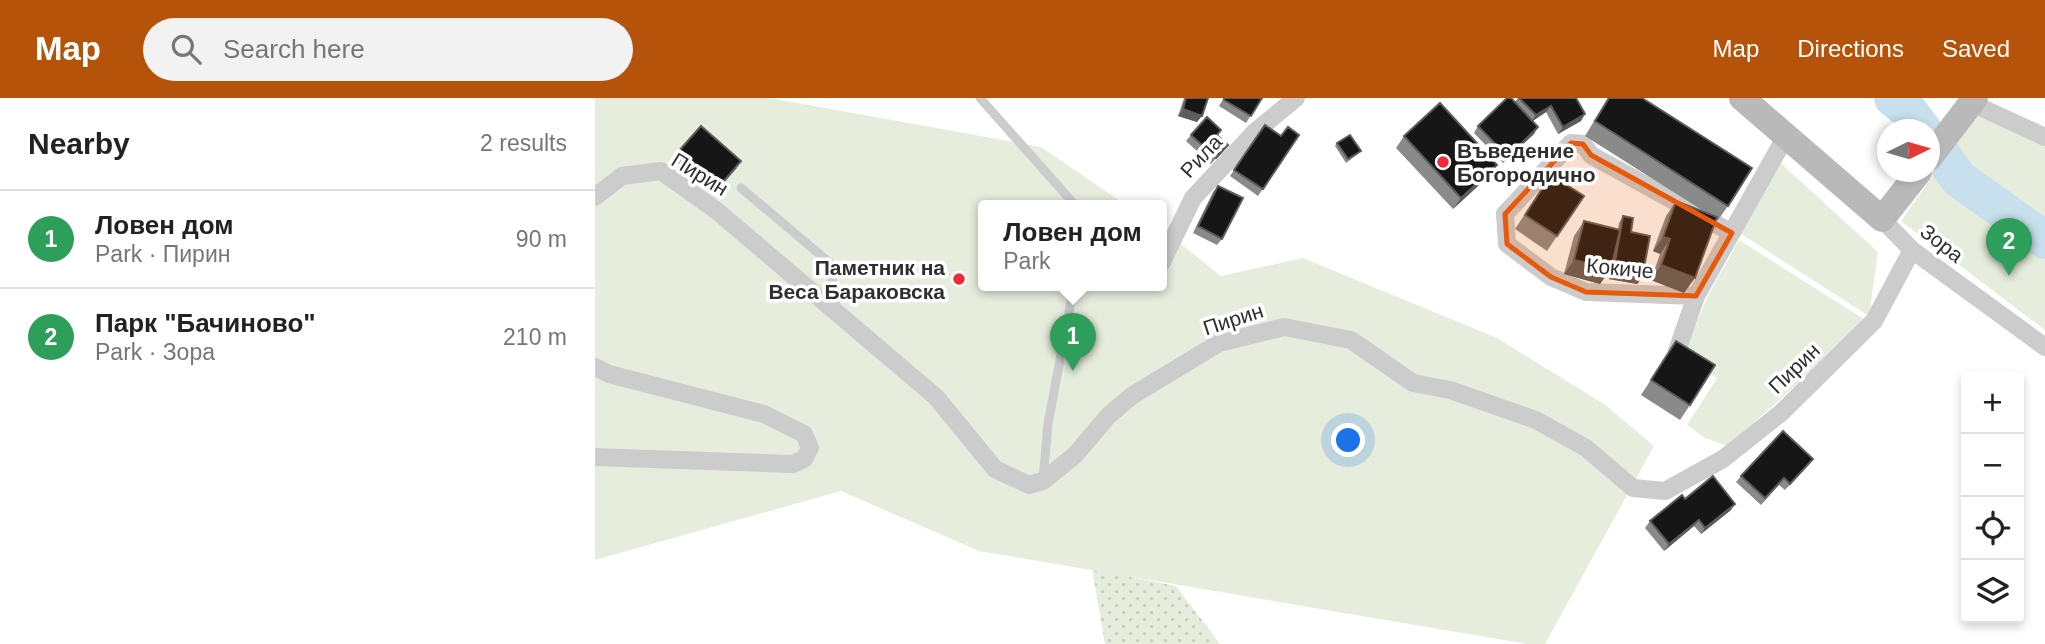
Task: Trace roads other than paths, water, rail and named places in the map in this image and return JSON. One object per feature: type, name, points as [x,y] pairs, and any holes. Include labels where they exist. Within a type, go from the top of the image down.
[{"type":"street","name":"Рила","points":[[1167,252],[1193,198],[1255,132],[1296,98]]},
{"type":"street","points":[[1742,98],[1786,136],[1887,213],[1911,182]]},
{"type":"street","points":[[1940,144],[1968,107],[2045,137]]},
{"type":"street","points":[[1677,351],[1696,296],[1786,136]]},
{"type":"street","name":"Кокиче","points":[[1696,296],[1586,292],[1551,277],[1507,244],[1504,214],[1571,143],[1583,144],[1591,155],[1732,233]]},
{"type":"street","name":"Пирин","points":[[595,197],[622,176],[661,171],[717,211],[936,397],[995,468],[1029,485],[1043,481],[1076,455],[1109,415],[1133,395],[1219,343],[1285,327],[1351,340],[1413,383],[1450,390],[1536,420],[1585,447],[1633,488],[1665,491],[1723,459],[1781,413],[1874,321],[1912,250]]},
{"type":"street","name":"Зора","points":[[1887,213],[1912,250],[2045,347]]},
{"type":"street","points":[[595,367],[609,374],[764,414],[804,434],[810,449],[804,459],[793,464],[595,457]]},
{"type":"lane","points":[[980,98],[1071,200]]},
{"type":"lane","points":[[741,188],[830,263],[836,310]]},
{"type":"lane","points":[[1043,481],[1048,424],[1073,291]]},
{"type":"waterway","points":[[1893,98],[1915,119]]},
{"type":"waterway","points":[[1940,153],[1959,179],[2045,240]]},
{"type":"place","name":"Въведение Богородично","points":[[1443,162]]},
{"type":"place","name":"Парк \"Бачиново\"","points":[[2009,276]]},
{"type":"place","name":"Паметник на Веса Бараковска","points":[[959,279]]},
{"type":"place","name":"Ловен дом","points":[[1073,371]]}]
